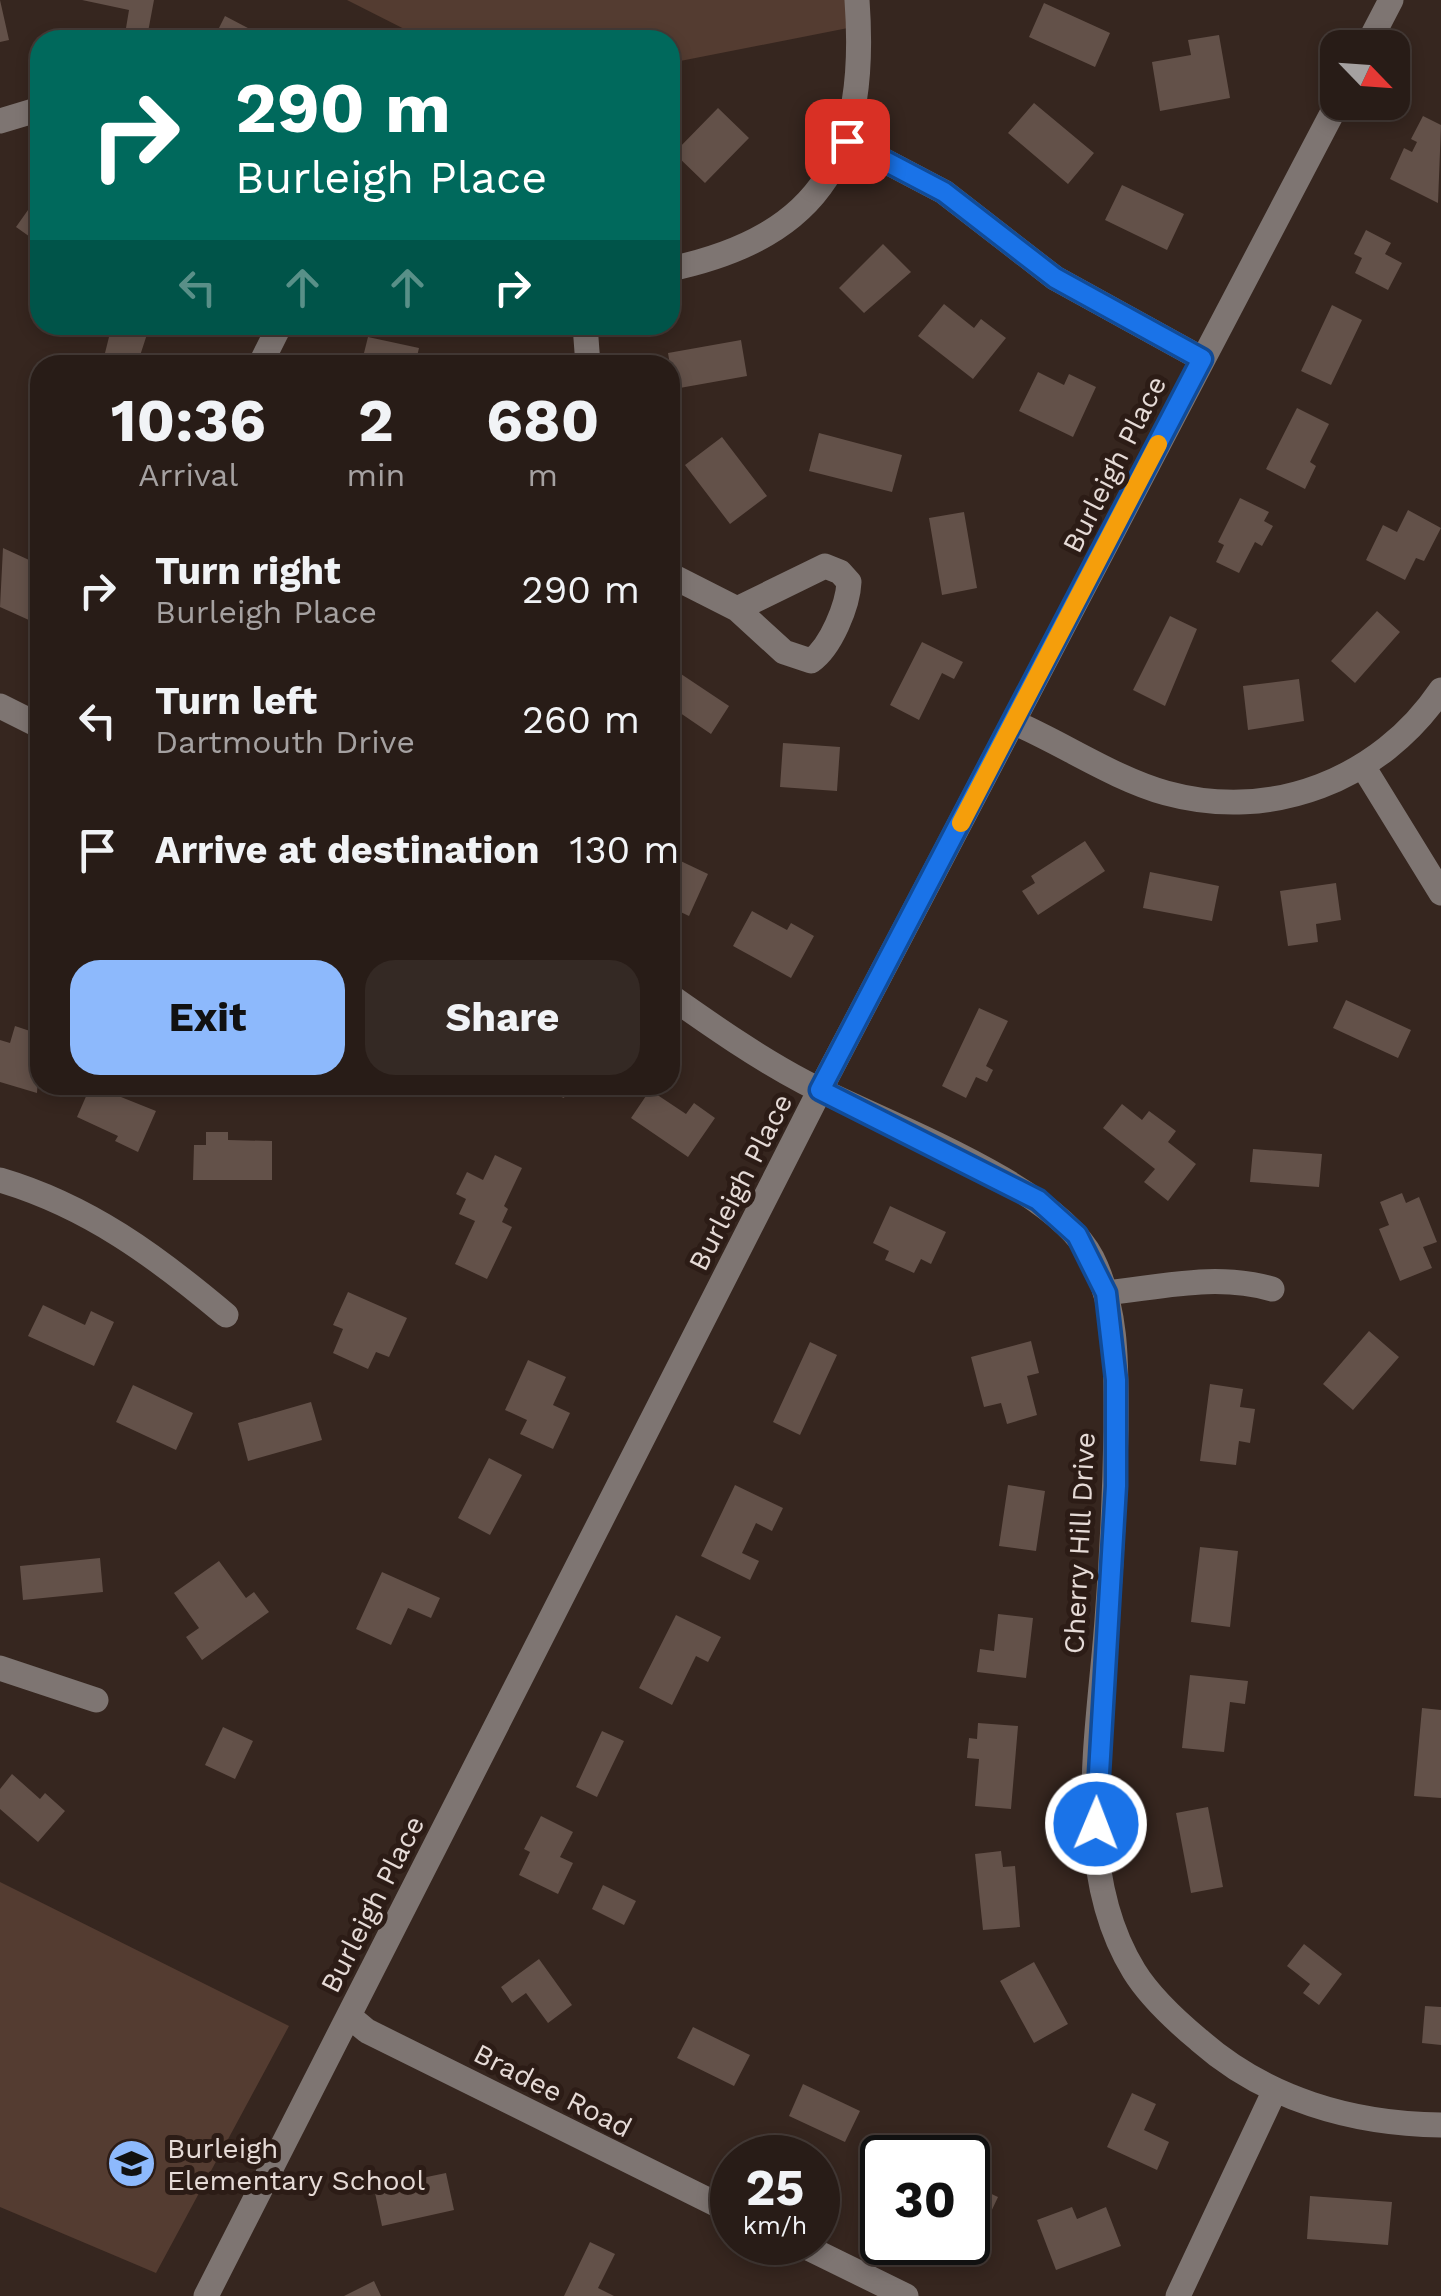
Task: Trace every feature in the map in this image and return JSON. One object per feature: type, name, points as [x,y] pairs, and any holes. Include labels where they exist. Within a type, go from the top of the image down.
[{"type":"street","points":[[680,267],[725,257],[778,228],[816,190],[847,141],[860,85],[857,0]]},
{"type":"street","points":[[1375,30],[1391,0]]},
{"type":"street","points":[[0,122],[30,113]]},
{"type":"street","name":"Burleigh Place","points":[[206,2296],[820,1090],[1328,120]]},
{"type":"street","points":[[847,141],[944,192],[1055,278],[1202,359]]},
{"type":"street","points":[[680,580],[737,609]]},
{"type":"street","points":[[1013,722],[1142,784],[1221,803],[1260,800],[1314,788],[1364,768],[1380,758],[1441,690]]},
{"type":"street","points":[[0,706],[30,721]]},
{"type":"street","points":[[1364,768],[1441,893]]},
{"type":"street","name":"Cherry Hill Drive","points":[[680,1003],[761,1058],[1038,1200],[1077,1235],[1106,1293],[1116,1380],[1116,1486],[1096,1794],[1102,1891],[1134,1971],[1172,2017],[1216,2055],[1275,2090],[1343,2114],[1441,2125]]},
{"type":"street","points":[[0,1180],[83,1210],[116,1230],[226,1314]]},
{"type":"street","points":[[1106,1293],[1198,1281],[1246,1282],[1272,1290]]},
{"type":"street","points":[[0,1668],[96,1700]]},
{"type":"street","name":"Bradee Road","points":[[349,2016],[367,2031],[710,2201]]},
{"type":"street","points":[[1178,2296],[1275,2090]]},
{"type":"street","points":[[840,2264],[906,2296]]},
{"type":"shaded area","points":[[347,0],[847,0],[848,28],[680,61],[680,30],[406,30]]},
{"type":"shaded area","name":"Burleigh Elementary School","points":[[0,1882],[289,2026],[156,2273],[0,2207]]},
{"type":"building","points":[[0,0],[9,40],[0,42]]},
{"type":"building","points":[[82,0],[154,0],[148,30],[126,28],[129,10]]},
{"type":"building","points":[[1044,3],[1110,33],[1095,67],[1029,37]]},
{"type":"building","points":[[225,16],[252,30],[218,30]]},
{"type":"building","points":[[1219,35],[1230,98],[1160,111],[1152,62],[1191,55],[1188,40]]},
{"type":"building","points":[[1034,103],[1094,153],[1068,184],[1008,133]]},
{"type":"building","points":[[718,108],[749,138],[705,183],[680,159],[680,147]]},
{"type":"building","points":[[1423,116],[1441,125],[1438,203],[1390,179],[1404,148],[1412,152],[1417,142],[1411,139]]},
{"type":"building","points":[[1122,185],[1184,214],[1167,250],[1105,220]]},
{"type":"building","points":[[30,207],[30,237],[16,227]]},
{"type":"building","points":[[1366,230],[1391,243],[1385,254],[1402,263],[1388,290],[1355,273],[1362,258],[1354,254]]},
{"type":"building","points":[[883,244],[911,272],[864,313],[839,288]]},
{"type":"building","points":[[944,304],[974,328],[981,319],[1006,338],[973,379],[918,336]]},
{"type":"building","points":[[1332,305],[1362,320],[1331,385],[1301,371]]},
{"type":"building","points":[[110,335],[147,335],[140,355],[104,355]]},
{"type":"building","points":[[368,337],[419,348],[417,355],[364,355]]},
{"type":"building","points":[[741,340],[747,376],[680,388],[680,355],[668,353]]},
{"type":"building","points":[[1038,372],[1064,385],[1069,374],[1096,387],[1073,437],[1019,411]]},
{"type":"building","points":[[1297,408],[1329,424],[1310,462],[1316,466],[1305,489],[1266,469]]},
{"type":"building","points":[[819,433],[902,455],[892,492],[809,471]]},
{"type":"building","points":[[722,437],[767,496],[730,524],[685,465]]},
{"type":"building","points":[[1240,498],[1269,512],[1264,521],[1273,526],[1262,546],[1255,542],[1239,573],[1216,562],[1224,545],[1218,542]]},
{"type":"building","points":[[1408,510],[1441,528],[1424,561],[1416,558],[1405,580],[1366,560],[1383,525],[1397,532]]},
{"type":"building","points":[[964,512],[977,588],[942,595],[929,518]]},
{"type":"building","points":[[3,548],[30,560],[30,620],[0,607]]},
{"type":"building","points":[[1377,611],[1400,632],[1355,683],[1331,661]]},
{"type":"building","points":[[1170,616],[1197,629],[1165,706],[1133,690]]},
{"type":"building","points":[[922,642],[963,662],[954,679],[942,673],[919,720],[890,705]]},
{"type":"building","points":[[680,673],[729,706],[711,734],[680,713]]},
{"type":"building","points":[[1299,679],[1304,721],[1248,730],[1243,686]]},
{"type":"building","points":[[783,743],[840,747],[837,791],[780,787]]},
{"type":"building","points":[[1085,841],[1105,871],[1038,915],[1022,891],[1035,883],[1031,876]]},
{"type":"building","points":[[680,861],[708,874],[689,916],[680,912]]},
{"type":"building","points":[[1150,872],[1219,886],[1212,921],[1143,908]]},
{"type":"building","points":[[1336,883],[1341,920],[1316,924],[1318,942],[1288,946],[1280,891]]},
{"type":"building","points":[[752,911],[787,930],[791,923],[814,936],[791,978],[733,946]]},
{"type":"building","points":[[1346,1000],[1411,1030],[1398,1058],[1333,1028]]},
{"type":"building","points":[[979,1008],[1008,1021],[986,1066],[993,1070],[987,1082],[976,1077],[966,1098],[942,1086]]},
{"type":"building","points":[[15,1026],[30,1031],[30,1091],[0,1082],[0,1040],[10,1043]]},
{"type":"building","points":[[87,1095],[116,1095],[156,1111],[138,1152],[115,1141],[118,1136],[77,1117]]},
{"type":"building","points":[[647,1095],[658,1095],[686,1114],[694,1103],[715,1118],[688,1157],[631,1118]]},
{"type":"building","points":[[1122,1104],[1142,1120],[1149,1111],[1176,1131],[1168,1142],[1196,1164],[1168,1201],[1144,1182],[1155,1169],[1103,1128]]},
{"type":"building","points":[[206,1132],[228,1132],[228,1140],[272,1141],[272,1180],[193,1180],[194,1145],[206,1145]]},
{"type":"building","points":[[1253,1149],[1322,1154],[1319,1187],[1250,1182]]},
{"type":"building","points":[[495,1155],[522,1168],[504,1206],[508,1209],[502,1222],[512,1227],[487,1279],[455,1264],[475,1221],[459,1214],[466,1199],[456,1194],[467,1172],[483,1180]]},
{"type":"building","points":[[1402,1193],[1406,1203],[1419,1197],[1437,1242],[1423,1247],[1432,1268],[1400,1281],[1379,1229],[1389,1225],[1380,1202]]},
{"type":"building","points":[[890,1206],[946,1232],[931,1264],[921,1259],[914,1273],[885,1260],[889,1251],[873,1243]]},
{"type":"building","points":[[348,1292],[407,1318],[389,1357],[376,1352],[368,1369],[333,1353],[343,1329],[333,1325]]},
{"type":"building","points":[[43,1305],[85,1325],[91,1311],[114,1322],[94,1366],[28,1336]]},
{"type":"building","points":[[1369,1331],[1399,1357],[1353,1410],[1323,1384]]},
{"type":"building","points":[[1031,1341],[1039,1373],[1027,1376],[1037,1415],[1007,1424],[1001,1403],[984,1407],[971,1357]]},
{"type":"building","points":[[810,1342],[837,1355],[800,1435],[773,1422]]},
{"type":"building","points":[[528,1360],[566,1377],[553,1405],[570,1413],[553,1449],[520,1434],[527,1420],[505,1410]]},
{"type":"building","points":[[1210,1384],[1243,1389],[1240,1407],[1255,1409],[1250,1443],[1239,1441],[1236,1465],[1200,1461]]},
{"type":"building","points":[[133,1385],[193,1413],[176,1450],[116,1422]]},
{"type":"building","points":[[311,1402],[322,1440],[248,1461],[238,1423]]},
{"type":"building","points":[[489,1458],[522,1475],[490,1535],[458,1518]]},
{"type":"building","points":[[735,1485],[783,1508],[772,1531],[756,1523],[742,1553],[759,1561],[750,1580],[701,1556]]},
{"type":"building","points":[[1008,1485],[1045,1491],[1036,1551],[999,1546]]},
{"type":"building","points":[[1200,1547],[1238,1551],[1230,1627],[1191,1622]]},
{"type":"building","points":[[100,1558],[103,1592],[23,1600],[20,1566]]},
{"type":"building","points":[[219,1561],[246,1598],[254,1592],[269,1612],[202,1660],[186,1637],[199,1628],[174,1593]]},
{"type":"building","points":[[382,1572],[440,1598],[431,1618],[408,1608],[391,1645],[356,1629]]},
{"type":"building","points":[[998,1614],[1033,1618],[1026,1678],[977,1672],[980,1649],[994,1651]]},
{"type":"building","points":[[676,1615],[721,1637],[708,1662],[696,1656],[672,1705],[639,1688]]},
{"type":"building","points":[[1190,1675],[1248,1681],[1245,1704],[1230,1702],[1224,1752],[1182,1748]]},
{"type":"building","points":[[1422,1708],[1441,1710],[1441,1798],[1414,1796]]},
{"type":"building","points":[[978,1723],[1018,1726],[1011,1809],[975,1806],[979,1759],[967,1758],[969,1738],[977,1739]]},
{"type":"building","points":[[223,1727],[253,1741],[235,1779],[205,1765]]},
{"type":"building","points":[[602,1731],[624,1741],[597,1797],[576,1787]]},
{"type":"building","points":[[12,1774],[40,1799],[45,1793],[65,1811],[38,1842],[0,1809],[0,1789]]},
{"type":"building","points":[[1208,1807],[1223,1887],[1191,1893],[1176,1813]]},
{"type":"building","points":[[541,1816],[573,1832],[560,1857],[573,1863],[558,1894],[519,1875],[530,1852],[524,1849]]},
{"type":"building","points":[[1001,1851],[1003,1867],[1015,1866],[1020,1927],[983,1930],[975,1854]]},
{"type":"building","points":[[603,1885],[636,1901],[624,1925],[592,1909]]},
{"type":"building","points":[[1304,1944],[1342,1974],[1319,2005],[1303,1993],[1310,1984],[1287,1966]]},
{"type":"building","points":[[539,1959],[572,2005],[548,2023],[526,1993],[512,2003],[501,1987]]},
{"type":"building","points":[[1034,1962],[1068,2024],[1034,2043],[1000,1981]]},
{"type":"building","points":[[1425,2006],[1441,2007],[1441,2045],[1422,2043]]},
{"type":"building","points":[[693,2027],[750,2055],[734,2086],[677,2058]]},
{"type":"building","points":[[803,2084],[860,2111],[845,2142],[840,2135],[830,2135],[789,2116]]},
{"type":"building","points":[[1132,2093],[1156,2104],[1144,2130],[1169,2142],[1157,2170],[1107,2147]]},
{"type":"building","points":[[446,2173],[454,2210],[382,2226],[374,2188]]},
{"type":"building","points":[[990,2193],[998,2197],[990,2214]]},
{"type":"building","points":[[1310,2196],[1392,2202],[1388,2245],[1307,2239]]},
{"type":"building","points":[[1072,2207],[1077,2219],[1106,2207],[1121,2246],[1056,2270],[1037,2220]]},
{"type":"building","points":[[590,2242],[615,2254],[598,2288],[614,2296],[564,2296]]},
{"type":"building","points":[[374,2281],[381,2296],[344,2296]]},
{"type":"slow traffic","points":[[961,823],[1158,444]]},
{"type":"place","name":"Burleigh Elementary School","points":[[132,2164]]},
{"type":"route","points":[[847,141],[944,192],[1055,278],[1089,299],[1202,359],[820,1090],[1038,1200],[1077,1235],[1106,1293],[1112,1314],[1116,1380],[1116,1486],[1100,1704],[1096,1824]]}]
